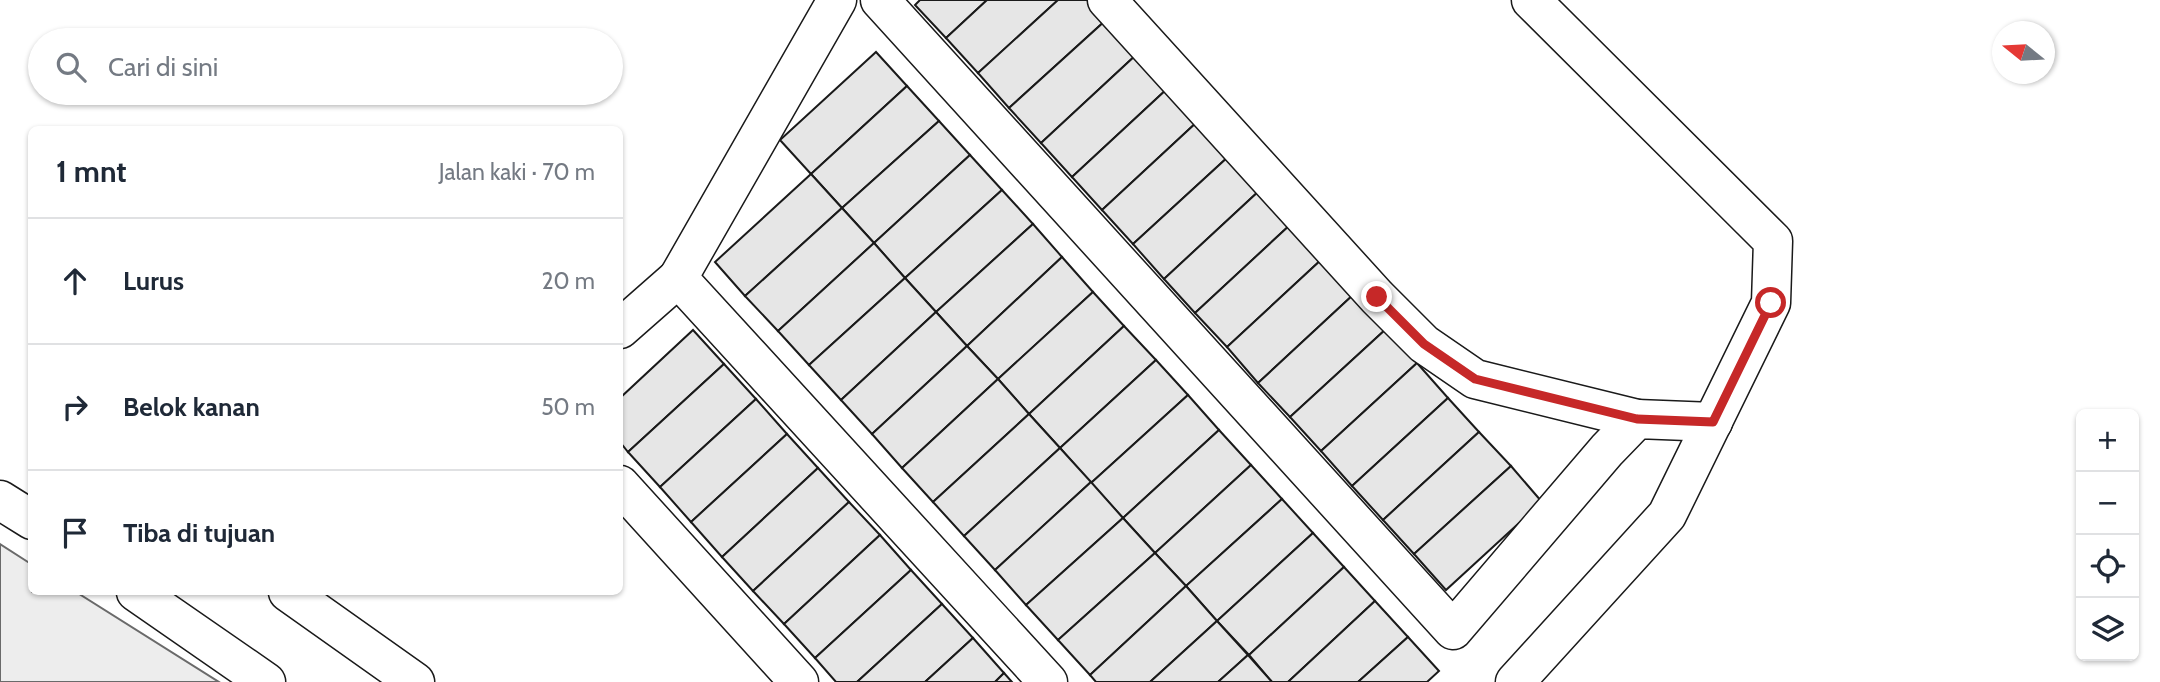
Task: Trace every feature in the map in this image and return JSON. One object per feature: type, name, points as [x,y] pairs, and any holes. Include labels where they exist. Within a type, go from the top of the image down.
[{"type":"street","points":[[623,326],[678,278],[837,0]]},
{"type":"street","points":[[880,0],[1453,630],[1607,450],[1637,419]]},
{"type":"street","points":[[1107,0],[1377,297],[1424,344],[1475,379],[1637,419],[1713,422]]},
{"type":"street","points":[[1515,682],[1667,514],[1771,303],[1773,241],[1541,13],[1531,0]]},
{"type":"street","points":[[678,278],[1048,682]]},
{"type":"street","points":[[623,488],[799,682]]},
{"type":"street","points":[[0,500],[28,518]]},
{"type":"street","points":[[140,595],[266,682]]},
{"type":"street","points":[[292,595],[415,682]]},
{"type":"shaded area","points":[[0,544],[28,562],[28,595],[81,595],[219,682],[0,682]]},
{"type":"building","points":[[920,0],[987,0],[946,38],[915,5]]},
{"type":"building","points":[[987,0],[1058,0],[978,73],[946,38]]},
{"type":"building","points":[[1058,0],[1087,0],[1106,20],[1009,108],[978,73]]},
{"type":"building","points":[[1106,20],[1137,54],[1041,143],[1009,108]]},
{"type":"building","points":[[876,52],[907,86],[811,174],[780,140]]},
{"type":"building","points":[[1137,54],[1168,88],[1072,177],[1041,143]]},
{"type":"building","points":[[907,86],[939,121],[842,208],[811,174]]},
{"type":"building","points":[[1168,88],[1198,121],[1102,210],[1072,177]]},
{"type":"building","points":[[939,121],[970,155],[874,243],[842,208]]},
{"type":"building","points":[[1198,121],[1229,156],[1133,244],[1102,210]]},
{"type":"building","points":[[970,155],[1002,190],[905,278],[874,243]]},
{"type":"building","points":[[1229,156],[1260,190],[1164,279],[1133,244]]},
{"type":"building","points":[[811,174],[842,208],[745,296],[715,262]]},
{"type":"building","points":[[1002,190],[1033,224],[936,312],[905,278]]},
{"type":"building","points":[[1260,190],[1291,224],[1195,313],[1164,279]]},
{"type":"building","points":[[842,208],[874,243],[778,331],[745,296]]},
{"type":"building","points":[[1033,224],[1062,257],[967,346],[936,312]]},
{"type":"building","points":[[1291,224],[1322,259],[1227,347],[1195,313]]},
{"type":"building","points":[[874,243],[905,278],[809,365],[778,331]]},
{"type":"building","points":[[1062,257],[1093,292],[998,379],[967,346]]},
{"type":"building","points":[[1322,259],[1354,294],[1258,383],[1227,347]]},
{"type":"building","points":[[905,278],[936,312],[841,400],[809,365]]},
{"type":"building","points":[[1093,292],[1124,326],[1029,414],[998,379]]},
{"type":"building","points":[[1354,294],[1386,329],[1290,417],[1258,383]]},
{"type":"building","points":[[936,312],[967,346],[872,434],[841,400]]},
{"type":"building","points":[[1124,326],[1156,360],[1060,448],[1029,414]]},
{"type":"building","points":[[1386,329],[1417,363],[1321,451],[1290,417]]},
{"type":"building","points":[[693,330],[724,364],[628,452],[623,446],[623,395]]},
{"type":"building","points":[[967,346],[998,379],[902,468],[872,434]]},
{"type":"building","points":[[1156,360],[1188,395],[1091,483],[1060,448]]},
{"type":"building","points":[[1417,363],[1448,398],[1352,486],[1321,451]]},
{"type":"building","points":[[724,364],[756,399],[660,487],[628,452]]},
{"type":"building","points":[[998,379],[1029,414],[933,502],[902,468]]},
{"type":"building","points":[[1188,395],[1219,430],[1123,518],[1091,483]]},
{"type":"building","points":[[1448,398],[1479,432],[1383,520],[1352,486]]},
{"type":"building","points":[[756,399],[787,434],[691,522],[660,487]]},
{"type":"building","points":[[1029,414],[1060,448],[964,536],[933,502]]},
{"type":"building","points":[[1219,430],[1251,465],[1155,553],[1123,518]]},
{"type":"building","points":[[1479,432],[1511,466],[1414,554],[1383,520]]},
{"type":"building","points":[[787,434],[818,468],[722,557],[691,522]]},
{"type":"building","points":[[1060,448],[1091,482],[995,570],[964,536]]},
{"type":"building","points":[[1251,465],[1282,499],[1186,586],[1155,553]]},
{"type":"building","points":[[1511,466],[1542,502],[1446,590],[1414,554]]},
{"type":"building","points":[[818,468],[849,502],[753,591],[722,557]]},
{"type":"building","points":[[1091,482],[1123,518],[1026,605],[995,570]]},
{"type":"building","points":[[1282,499],[1313,533],[1217,621],[1186,586]]},
{"type":"building","points":[[849,502],[880,535],[784,624],[753,591]]},
{"type":"building","points":[[1123,518],[1155,553],[1058,640],[1026,605]]},
{"type":"building","points":[[1313,533],[1344,567],[1249,655],[1217,621]]},
{"type":"building","points":[[880,535],[911,570],[815,658],[784,624]]},
{"type":"building","points":[[1155,553],[1186,586],[1090,675],[1058,640]]},
{"type":"building","points":[[1344,567],[1375,601],[1288,682],[1272,682],[1249,655]]},
{"type":"building","points":[[911,570],[942,604],[857,682],[836,682],[815,658]]},
{"type":"building","points":[[1186,586],[1217,621],[1150,682],[1096,682],[1090,675]]},
{"type":"building","points":[[1375,601],[1408,637],[1358,682],[1288,682]]},
{"type":"building","points":[[942,604],[973,638],[925,682],[857,682]]},
{"type":"building","points":[[1217,621],[1248,655],[1218,682],[1150,682]]},
{"type":"building","points":[[1408,637],[1439,671],[1427,682],[1358,682]]},
{"type":"building","points":[[973,638],[1004,673],[995,682],[925,682]]},
{"type":"building","points":[[1248,655],[1272,682],[1218,682]]},
{"type":"building","points":[[1004,673],[1012,682],[995,682]]},
{"type":"route","points":[[1377,297],[1424,344],[1475,379],[1637,419],[1713,422],[1771,303]]}]
